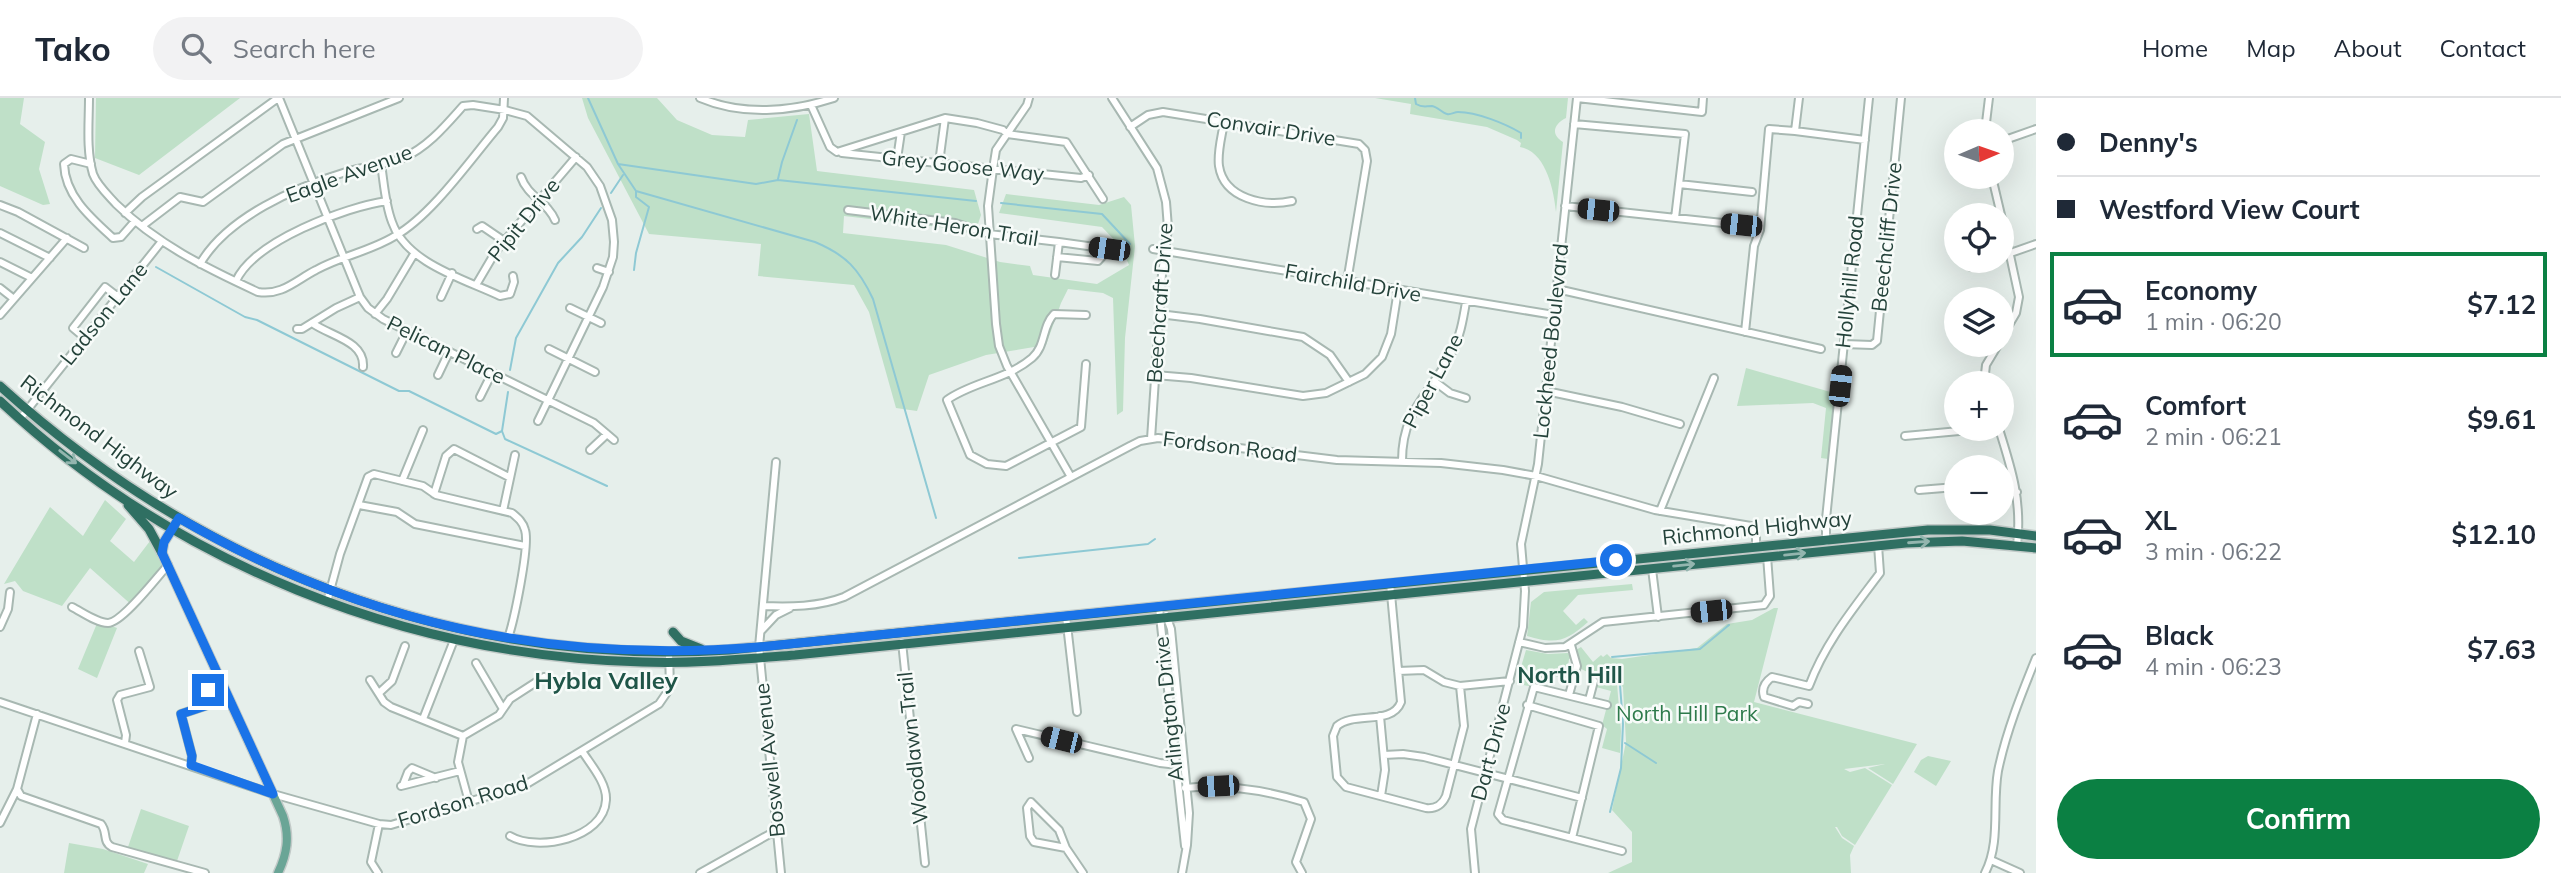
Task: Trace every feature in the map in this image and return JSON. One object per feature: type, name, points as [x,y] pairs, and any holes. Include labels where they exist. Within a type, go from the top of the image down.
[{"type":"highway","name":"Richmond Highway","points":[[0,386],[27,410],[116,477],[181,519],[260,561],[331,591],[423,620],[508,638],[609,649],[669,652],[759,647],[1950,528],[2036,536]]},
{"type":"highway","name":"Richmond Highway","points":[[0,401],[117,494],[236,563],[327,602],[378,620],[454,640],[552,656],[670,663],[760,658],[1878,545],[1933,541],[2036,548]]},
{"type":"highway","points":[[117,494],[149,529],[162,553]]},
{"type":"highway","points":[[673,632],[689,645],[709,651]]},
{"type":"main road","points":[[168,565],[167,550],[181,519]]},
{"type":"main road","points":[[175,530],[164,542],[162,553],[285,821],[288,839],[278,873]]},
{"type":"street","name":"Pelican Place","points":[[278,98],[360,297],[375,314],[594,423],[614,440]]},
{"type":"street","points":[[125,213],[153,189],[278,98]]},
{"type":"street","points":[[142,226],[180,197],[203,202],[270,151],[399,98]]},
{"type":"street","points":[[460,98],[463,106],[473,105],[527,116],[576,157],[596,178],[612,220],[614,242],[609,272],[538,421]]},
{"type":"street","points":[[89,102],[92,164],[97,182],[125,213],[162,241],[200,264],[258,292],[276,292],[317,269],[398,235],[431,205],[498,127],[505,110],[504,98]]},
{"type":"street","points":[[700,98],[749,110],[795,109],[834,98]]},
{"type":"street","points":[[1029,98],[996,150],[993,169],[988,206],[996,324],[999,346],[1011,373],[1071,477]]},
{"type":"street","name":"Beechcraft Drive","points":[[1112,98],[1157,168],[1163,185],[1168,228],[1151,439]]},
{"type":"street","points":[[1577,98],[1702,112],[1703,98]]},
{"type":"street","name":"Lockheed Boulevard","points":[[1524,582],[1521,544],[1536,475],[1577,98]]},
{"type":"street","points":[[1795,131],[1799,98]]},
{"type":"street","name":"Hollyhill Road","points":[[1828,551],[1826,519],[1869,98]]},
{"type":"street","name":"Beechcliff Drive","points":[[1844,344],[1872,345],[1877,341],[1901,98]]},
{"type":"street","points":[[1986,119],[1989,98]]},
{"type":"street","points":[[811,105],[830,147],[837,152],[945,118],[977,123],[1003,130],[1007,134],[1066,142],[1103,198]]},
{"type":"street","name":"Eagle Avenue","points":[[200,264],[214,243],[277,199],[348,171],[403,158],[422,148],[463,106]]},
{"type":"street","name":"Convair Drive","points":[[1130,127],[1158,112],[1354,142],[1362,147],[1367,161],[1347,282]]},
{"type":"street","points":[[939,163],[945,118]]},
{"type":"street","points":[[1224,122],[1219,162],[1222,177],[1230,188],[1255,200],[1281,204],[1293,201]]},
{"type":"street","points":[[1574,124],[1685,134],[1675,218]]},
{"type":"street","points":[[1745,332],[1754,246],[1760,230],[1769,129],[1865,139]]},
{"type":"street","points":[[2014,137],[2036,129]]},
{"type":"street","points":[[897,159],[901,132]]},
{"type":"street","name":"Grey Goose Way","points":[[837,152],[1081,178],[1089,175]]},
{"type":"street","name":"Pipit Drive","points":[[476,285],[505,241],[576,157]]},
{"type":"street","points":[[92,164],[71,159],[64,164],[69,188],[75,200],[113,238],[121,237],[135,221]]},
{"type":"street","points":[[381,164],[391,221],[398,235],[414,254],[476,285],[506,296],[513,289],[513,275]]},
{"type":"street","points":[[522,177],[525,188],[551,211],[555,220]]},
{"type":"street","points":[[1679,184],[1752,192]]},
{"type":"street","points":[[236,281],[244,267],[292,234],[327,217],[387,201]]},
{"type":"street","points":[[0,205],[85,248]]},
{"type":"street","points":[[1565,206],[1741,225]]},
{"type":"street","name":"White Heron Trail","points":[[848,211],[955,223],[989,234],[1109,249],[1098,261],[1057,257]]},
{"type":"street","points":[[477,229],[482,226],[487,228],[505,241]]},
{"type":"street","points":[[0,233],[50,258]]},
{"type":"street","points":[[0,315],[67,238]]},
{"type":"street","name":"Ladson Lane","points":[[20,419],[162,241]]},
{"type":"street","name":"White Heron Trail","points":[[1055,275],[1059,242]]},
{"type":"street","points":[[2014,252],[2036,244]]},
{"type":"street","name":"Fairchild Drive","points":[[1153,249],[1554,315]]},
{"type":"street","points":[[375,314],[414,254]]},
{"type":"street","points":[[0,262],[32,278]]},
{"type":"street","points":[[2014,267],[2019,301],[2014,316]]},
{"type":"street","points":[[597,268],[609,272]]},
{"type":"street","points":[[441,297],[452,273]]},
{"type":"street","points":[[85,338],[73,328],[105,287],[118,297]]},
{"type":"street","points":[[0,288],[14,299]]},
{"type":"street","points":[[1556,289],[1821,348]]},
{"type":"street","points":[[1155,375],[1303,396],[1326,393],[1371,369],[1385,351],[1391,334],[1398,290]]},
{"type":"street","points":[[297,329],[302,329],[360,297]]},
{"type":"street","name":"Piper Lane","points":[[1402,461],[1402,440],[1407,422],[1456,345],[1466,302]]},
{"type":"street","points":[[570,308],[601,323]]},
{"type":"street","points":[[1086,316],[1054,314],[1049,319],[1040,350],[1011,373],[947,400],[971,455],[987,464],[1006,466],[1081,427],[1086,364]]},
{"type":"street","points":[[1159,314],[1303,337],[1330,355],[1349,382]]},
{"type":"street","points":[[312,323],[359,349],[364,358],[363,368]]},
{"type":"street","points":[[396,353],[407,331]]},
{"type":"street","points":[[549,349],[595,372]]},
{"type":"street","points":[[438,375],[450,352]]},
{"type":"street","points":[[480,397],[492,373]]},
{"type":"street","points":[[1660,511],[1714,378]]},
{"type":"street","points":[[1434,381],[1450,393],[1466,398]]},
{"type":"street","points":[[1546,391],[1622,407],[1680,424]]},
{"type":"street","points":[[402,481],[423,430]]},
{"type":"street","points":[[1905,436],[1944,432]]},
{"type":"street","points":[[590,450],[607,434]]},
{"type":"street","name":"Fordson Road","points":[[763,606],[794,607],[844,597],[1130,446],[1151,439],[1172,439],[1337,460],[1462,465],[1536,475],[1660,511],[1751,527],[1756,535],[1756,546]]},
{"type":"street","points":[[2002,441],[2017,492],[2017,546]]},
{"type":"street","points":[[433,494],[446,456],[454,449],[509,477]]},
{"type":"street","points":[[503,511],[515,455]]},
{"type":"street","points":[[759,647],[776,462]]},
{"type":"street","points":[[327,602],[340,554],[369,477],[374,474],[423,486],[433,494],[512,513],[520,519],[525,530],[524,547],[516,611],[508,638]]},
{"type":"street","points":[[1919,490],[1944,488]]},
{"type":"street","points":[[359,505],[397,512],[415,524],[524,547]]},
{"type":"street","points":[[1808,704],[1799,702],[1793,706],[1764,697],[1762,692],[1766,681],[1772,677],[1809,686],[1819,659],[1833,636],[1880,573],[1878,545]]},
{"type":"street","points":[[1519,642],[1551,649],[1571,645],[1600,623],[1765,604],[1770,596],[1767,556]]},
{"type":"street","points":[[72,607],[105,623],[114,622],[168,565]]},
{"type":"street","points":[[1652,569],[1658,617]]},
{"type":"street","name":"Dart Drive","points":[[1475,873],[1471,829],[1519,642],[1525,609],[1524,582]]},
{"type":"street","points":[[1390,583],[1400,706],[1391,714],[1343,720],[1337,726],[1333,736],[1337,777],[1340,782],[1346,787],[1426,808],[1437,806],[1446,796],[1464,726],[1460,685]]},
{"type":"street","points":[[0,627],[8,609],[10,592]]},
{"type":"street","points":[[760,633],[776,615],[794,607]]},
{"type":"street","name":"Arlington Drive","points":[[1159,607],[1165,618],[1189,821],[1182,873]]},
{"type":"street","points":[[1066,616],[1077,712]]},
{"type":"street","name":"Arlington Drive","points":[[1165,618],[1174,765],[1185,855]]},
{"type":"street","name":"Woodlawn Trail","points":[[901,633],[925,863]]},
{"type":"street","points":[[423,719],[454,640]]},
{"type":"street","points":[[1569,695],[1577,666],[1571,645]]},
{"type":"street","points":[[379,693],[391,681],[405,646]]},
{"type":"street","name":"Boswell Avenue","points":[[759,647],[781,873]]},
{"type":"street","points":[[125,743],[126,735],[117,700],[120,695],[150,687],[139,651]]},
{"type":"street","name":"Fordson Road","points":[[0,702],[273,794],[379,824],[402,823],[525,785],[664,700],[670,688],[669,652]]},
{"type":"street","points":[[1986,873],[1992,860],[1998,773],[2011,720],[2036,658]]},
{"type":"street","points":[[476,663],[503,709]]},
{"type":"street","points":[[1398,671],[1424,670],[1444,682],[1460,685],[1510,681]]},
{"type":"street","points":[[191,765],[192,756],[181,714],[211,704],[204,676]]},
{"type":"street","points":[[469,802],[458,753],[463,736],[499,715],[510,699],[544,677]]},
{"type":"street","points":[[370,680],[384,702],[463,736]]},
{"type":"street","points":[[1588,700],[1594,681]]},
{"type":"street","points":[[1607,705],[1534,687],[1498,814],[1500,818],[1622,851]]},
{"type":"street","points":[[1527,705],[1599,726],[1572,838]]},
{"type":"street","points":[[0,823],[17,789],[37,715]]},
{"type":"street","points":[[1380,716],[1385,778],[1381,796]]},
{"type":"street","points":[[1029,758],[1016,729],[1184,765]]},
{"type":"street","points":[[510,836],[525,842],[564,840],[583,832],[598,821],[605,808],[606,793],[582,751]]},
{"type":"street","points":[[1384,755],[1411,755],[1582,798]]},
{"type":"street","points":[[436,778],[412,768],[402,785],[436,778],[460,771]]},
{"type":"street","points":[[1177,789],[1218,786],[1277,794],[1304,802],[1311,819],[1296,862],[1302,873]]},
{"type":"street","points":[[17,789],[21,796],[103,826],[106,842],[112,847],[205,873]]},
{"type":"street","points":[[1066,848],[1034,842],[1030,836],[1027,808],[1031,802],[1059,830],[1066,848],[1083,873]]},
{"type":"street","points":[[378,873],[370,862],[379,824]]},
{"type":"street","points":[[700,873],[777,830]]},
{"type":"street","points":[[1992,860],[2021,873]]},
{"type":"street","points":[[170,873],[172,864]]},
{"type":"green space","points":[[0,98],[24,98],[20,124],[45,142],[39,169],[50,204],[43,205],[0,186]]},
{"type":"green space","points":[[96,98],[240,98],[139,175],[95,158]]},
{"type":"green space","points":[[582,98],[657,98],[677,120],[712,135],[745,137],[748,120],[809,114],[817,171],[974,190],[981,215],[974,236],[956,229],[844,216],[843,233],[946,245],[1000,262],[1030,266],[1033,275],[1097,284],[1129,265],[1121,247],[1102,227],[999,213],[1006,194],[1099,205],[1124,197],[1131,205],[1135,246],[1125,338],[1123,411],[1117,415],[1113,298],[1103,293],[1068,289],[1046,345],[986,355],[929,375],[917,411],[896,408],[869,312],[854,285],[758,276],[761,244],[649,234],[588,118]]},
{"type":"green space","points":[[1375,98],[1568,98],[1566,118],[1555,129],[1556,136],[1563,142],[1556,212],[1547,173],[1536,156],[1520,147],[1521,143],[1517,140],[1487,127],[1410,114],[1411,104]]},
{"type":"green space","points":[[1746,368],[1834,393],[1828,459],[1821,458],[1826,408],[1813,403],[1737,406]]},
{"type":"green space","points":[[105,500],[126,519],[110,541],[134,562],[150,541],[166,572],[134,607],[90,568],[62,606],[23,591],[15,581],[4,584],[50,507],[83,536]]},
{"type":"green space","points":[[1632,584],[1633,590],[1578,595],[1563,611],[1576,625],[1584,618],[1588,622],[1567,637],[1554,641],[1527,636],[1531,602],[1544,592]]},
{"type":"green space","name":"North Hill Park","points":[[1778,608],[1754,702],[1917,744],[1893,784],[1868,768],[1885,764],[1844,769],[1850,772],[1865,768],[1892,785],[1855,845],[1835,827],[1842,838],[1854,846],[1850,855],[1851,873],[1608,873],[1632,862],[1632,832],[1612,810],[1626,742],[1623,687],[1608,675],[1617,684],[1620,753],[1602,748],[1607,729],[1602,725],[1611,691],[1596,687],[1598,677],[1579,668],[1576,650],[1581,647],[1593,662],[1601,655],[1603,657],[1607,654],[1611,658],[1622,659],[1697,648],[1727,624],[1752,620]]},
{"type":"green space","points":[[98,621],[117,628],[97,678],[78,669]]},
{"type":"green space","points":[[1526,650],[1548,654],[1568,653],[1571,658],[1566,679],[1548,674],[1546,683],[1536,681],[1529,686],[1516,684]]},
{"type":"green space","points":[[1928,756],[1951,761],[1936,786],[1914,772],[1921,760]]},
{"type":"green space","points":[[141,809],[189,826],[177,861],[128,847]]},
{"type":"green space","points":[[69,843],[103,849],[148,864],[144,873],[64,873]]},
{"type":"waterway","points":[[588,98],[618,164],[636,191],[636,197],[649,207],[634,270]]},
{"type":"waterway","points":[[1415,98],[1416,104],[1432,106],[1447,114],[1458,112],[1491,119],[1521,133],[1521,138]]},
{"type":"waterway","points":[[778,179],[797,120]]},
{"type":"waterway","points":[[618,164],[756,184],[778,180],[976,201]]},
{"type":"waterway","points":[[611,193],[623,175]]},
{"type":"waterway","points":[[636,191],[815,242],[835,252],[857,271],[873,299],[936,518]]},
{"type":"waterway","points":[[1001,203],[1102,214],[1130,244]]},
{"type":"waterway","points":[[510,370],[516,338],[558,263],[582,237],[601,208]]},
{"type":"waterway","points":[[156,267],[245,317],[257,320],[399,391],[409,391],[496,434],[502,431]]},
{"type":"waterway","points":[[508,392],[502,431],[505,439],[607,486]]},
{"type":"waterway","points":[[1019,558],[1148,544],[1155,539]]},
{"type":"waterway","points":[[1612,657],[1700,649],[1729,625]]},
{"type":"waterway","points":[[1606,671],[1620,685],[1623,724],[1621,768],[1610,812]]},
{"type":"waterway","points":[[1625,743],[1656,763]]},
{"type":"district","name":"North Hill","points":[[1570,675]]},
{"type":"district","name":"Hybla Valley","points":[[606,681]]},
{"type":"route","points":[[208,690],[211,704],[181,714],[192,756],[191,765],[273,794],[162,553],[164,542],[179,518],[288,574],[342,596],[423,620],[524,641],[662,651],[699,652],[759,647],[1616,560]]}]
